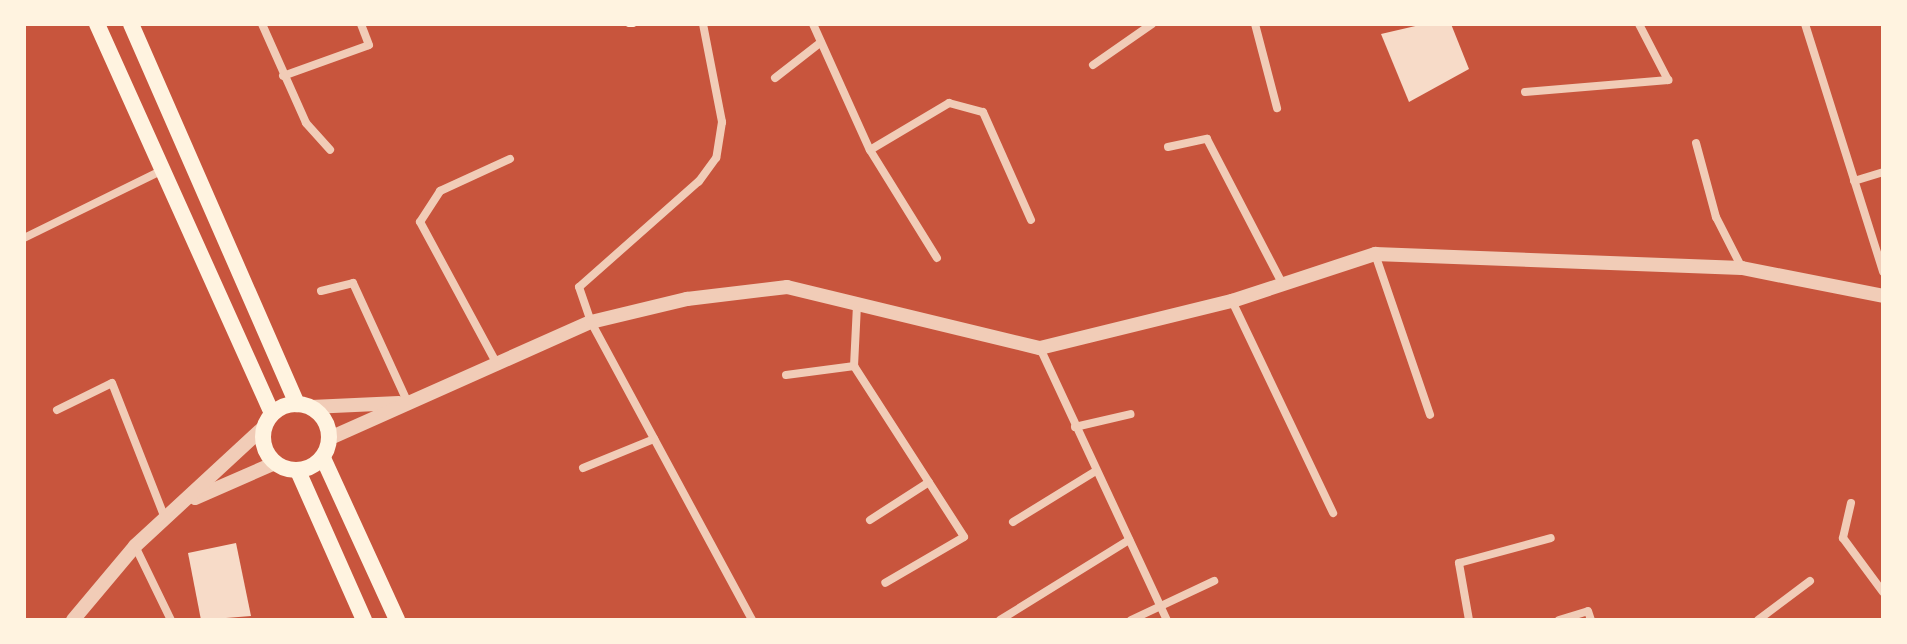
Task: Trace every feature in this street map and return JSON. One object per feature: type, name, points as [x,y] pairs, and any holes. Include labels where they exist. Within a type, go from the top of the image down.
[{"type":"main road","points":[[97,24],[166,169],[268,421],[264,447],[275,463],[298,471],[323,458],[330,438],[328,425],[304,406],[136,26]]},
{"type":"main road","points":[[268,421],[304,406]]},
{"type":"main road","points":[[323,458],[397,620]]},
{"type":"main road","points":[[298,471],[364,620]]},
{"type":"street","points":[[262,24],[306,123],[330,150]]},
{"type":"street","points":[[283,76],[369,45],[361,24]]},
{"type":"street","points":[[703,24],[722,122],[716,158],[699,181],[579,287],[591,322],[752,620]]},
{"type":"street","points":[[813,24],[870,150],[937,258]]},
{"type":"street","points":[[1093,65],[1152,24]]},
{"type":"street","points":[[1255,24],[1277,108]]},
{"type":"street","points":[[1525,92],[1668,80],[1639,24]]},
{"type":"street","points":[[1805,24],[1883,272]]},
{"type":"street","points":[[775,78],[821,42]]},
{"type":"street","points":[[870,150],[949,103],[983,112],[1031,220]]},
{"type":"street","points":[[1168,147],[1207,139],[1282,283]]},
{"type":"street","points":[[1696,143],[1716,217],[1742,268]]},
{"type":"street","points":[[498,367],[420,222],[440,191],[510,159]]},
{"type":"street","points":[[24,238],[166,169]]},
{"type":"street","points":[[1854,181],[1883,172]]},
{"type":"street","points":[[1375,254],[1430,415]]},
{"type":"street","points":[[330,438],[498,367],[591,322],[687,299],[787,287],[1040,348],[1232,301],[1375,254],[1742,268],[1883,296]]},
{"type":"street","points":[[321,291],[353,283],[408,403]]},
{"type":"street","points":[[1232,301],[1333,513]]},
{"type":"street","points":[[857,305],[854,366],[964,537],[885,583]]},
{"type":"street","points":[[1040,348],[1167,620]]},
{"type":"street","points":[[786,375],[854,366]]},
{"type":"street","points":[[57,410],[112,383],[165,519]]},
{"type":"street","points":[[304,406],[408,403]]},
{"type":"street","points":[[1075,427],[1131,414]]},
{"type":"street","points":[[73,620],[135,546],[268,421]]},
{"type":"street","points":[[583,468],[654,439]]},
{"type":"street","points":[[184,503],[275,463]]},
{"type":"street","points":[[1013,522],[1096,471]]},
{"type":"street","points":[[870,520],[929,482]]},
{"type":"street","points":[[1851,503],[1843,538],[1883,592]]},
{"type":"street","points":[[1469,620],[1459,563],[1551,538]]},
{"type":"street","points":[[1000,620],[1129,540]]},
{"type":"street","points":[[135,546],[171,620]]},
{"type":"street","points":[[1131,620],[1159,604],[1214,581]]},
{"type":"street","points":[[1758,620],[1810,581]]},
{"type":"street","points":[[1559,620],[1588,611],[1591,620]]},
{"type":"building","points":[[1424,24],[1451,24],[1469,69],[1409,102],[1381,34]]},
{"type":"building","points":[[236,543],[251,616],[201,620],[188,553]]}]
